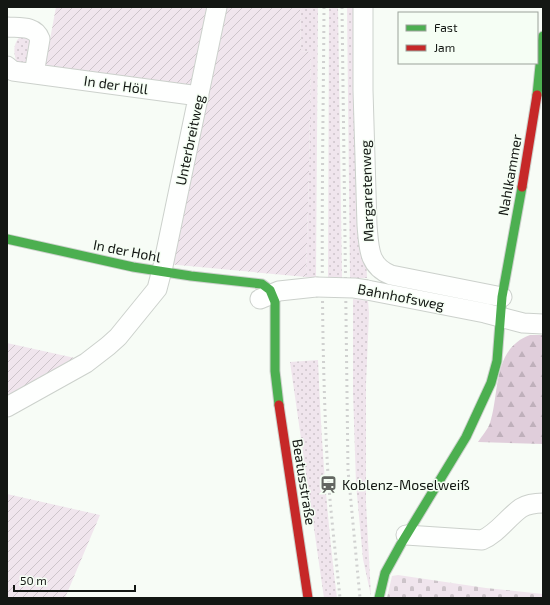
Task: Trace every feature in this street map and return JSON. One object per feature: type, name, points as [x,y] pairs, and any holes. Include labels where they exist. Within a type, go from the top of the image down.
[{"type":"street","name":"Unterbreitweg","points":[[7,407],[86,363],[108,346],[118,337],[157,289],[162,272],[217,7]]},
{"type":"street","name":"Margaretenweg","points":[[363,7],[363,90],[367,225],[372,258],[376,266],[391,275],[502,297]]},
{"type":"street","points":[[7,29],[31,29],[38,35],[40,39],[34,74]]},
{"type":"street","name":"Nahlkammer","points":[[379,598],[384,573],[466,437],[491,383],[497,360],[502,297],[538,122],[537,100],[543,36]]},
{"type":"street","name":"In der Höll","points":[[7,66],[13,71],[199,96]]},
{"type":"street","name":"In der Hohl","points":[[7,239],[133,267],[262,284],[267,287],[265,300]]},
{"type":"street","points":[[244,282],[265,300]]},
{"type":"street","name":"Bahnhofsweg","points":[[265,300],[281,290],[316,287],[354,288],[484,313],[523,323],[543,324]]},
{"type":"street","name":"Beatusstraße","points":[[265,300],[275,302],[275,370],[285,450],[308,598]]},
{"type":"street","name":"Beatusstraße","points":[[267,352],[275,370]]},
{"type":"street","points":[[406,535],[482,540],[489,537],[522,507],[534,503],[543,503]]},
{"type":"green space","points":[[56,7],[300,7],[301,51],[311,52],[306,277],[167,264],[207,88],[45,66]]},
{"type":"green space","points":[[300,7],[318,7],[316,277],[306,277],[311,52],[301,51]]},
{"type":"green space","points":[[329,7],[338,7],[342,278],[328,277]]},
{"type":"green space","points":[[347,7],[357,7],[367,278],[350,278]]},
{"type":"green space","points":[[21,36],[31,38],[31,66],[17,62],[16,59],[14,52],[15,45],[16,41]]},
{"type":"green space","points":[[353,299],[368,301],[369,313],[366,384],[366,503],[371,596],[363,559],[356,484],[353,392]]},
{"type":"green space","points":[[530,335],[543,335],[543,444],[478,442],[490,423],[503,361],[509,350],[518,342]]},
{"type":"green space","points":[[7,343],[84,360],[7,401]]},
{"type":"green space","points":[[318,360],[325,479],[337,598],[324,598],[290,362]]},
{"type":"green space","points":[[7,494],[100,515],[65,598],[7,598]]},
{"type":"green space","points":[[398,575],[486,588],[543,594],[543,598],[387,598],[392,576]]},
{"type":"railway","points":[[324,7],[322,241],[323,358],[328,475],[340,598]]},
{"type":"railway","points":[[342,7],[348,470],[360,598]]},
{"type":"traffic: fast","points":[[537,95],[543,36]]},
{"type":"traffic: fast","points":[[379,598],[385,573],[466,437],[491,383],[497,361],[502,297],[522,187]]},
{"type":"traffic: fast","points":[[7,239],[133,267],[191,276],[262,284],[270,290],[275,302],[275,371],[279,405]]},
{"type":"traffic: jam","points":[[522,187],[537,95]]},
{"type":"traffic: jam","points":[[279,405],[308,598]]},
{"type":"place","name":"Koblenz-Moselweiß","points":[[329,485]]}]
